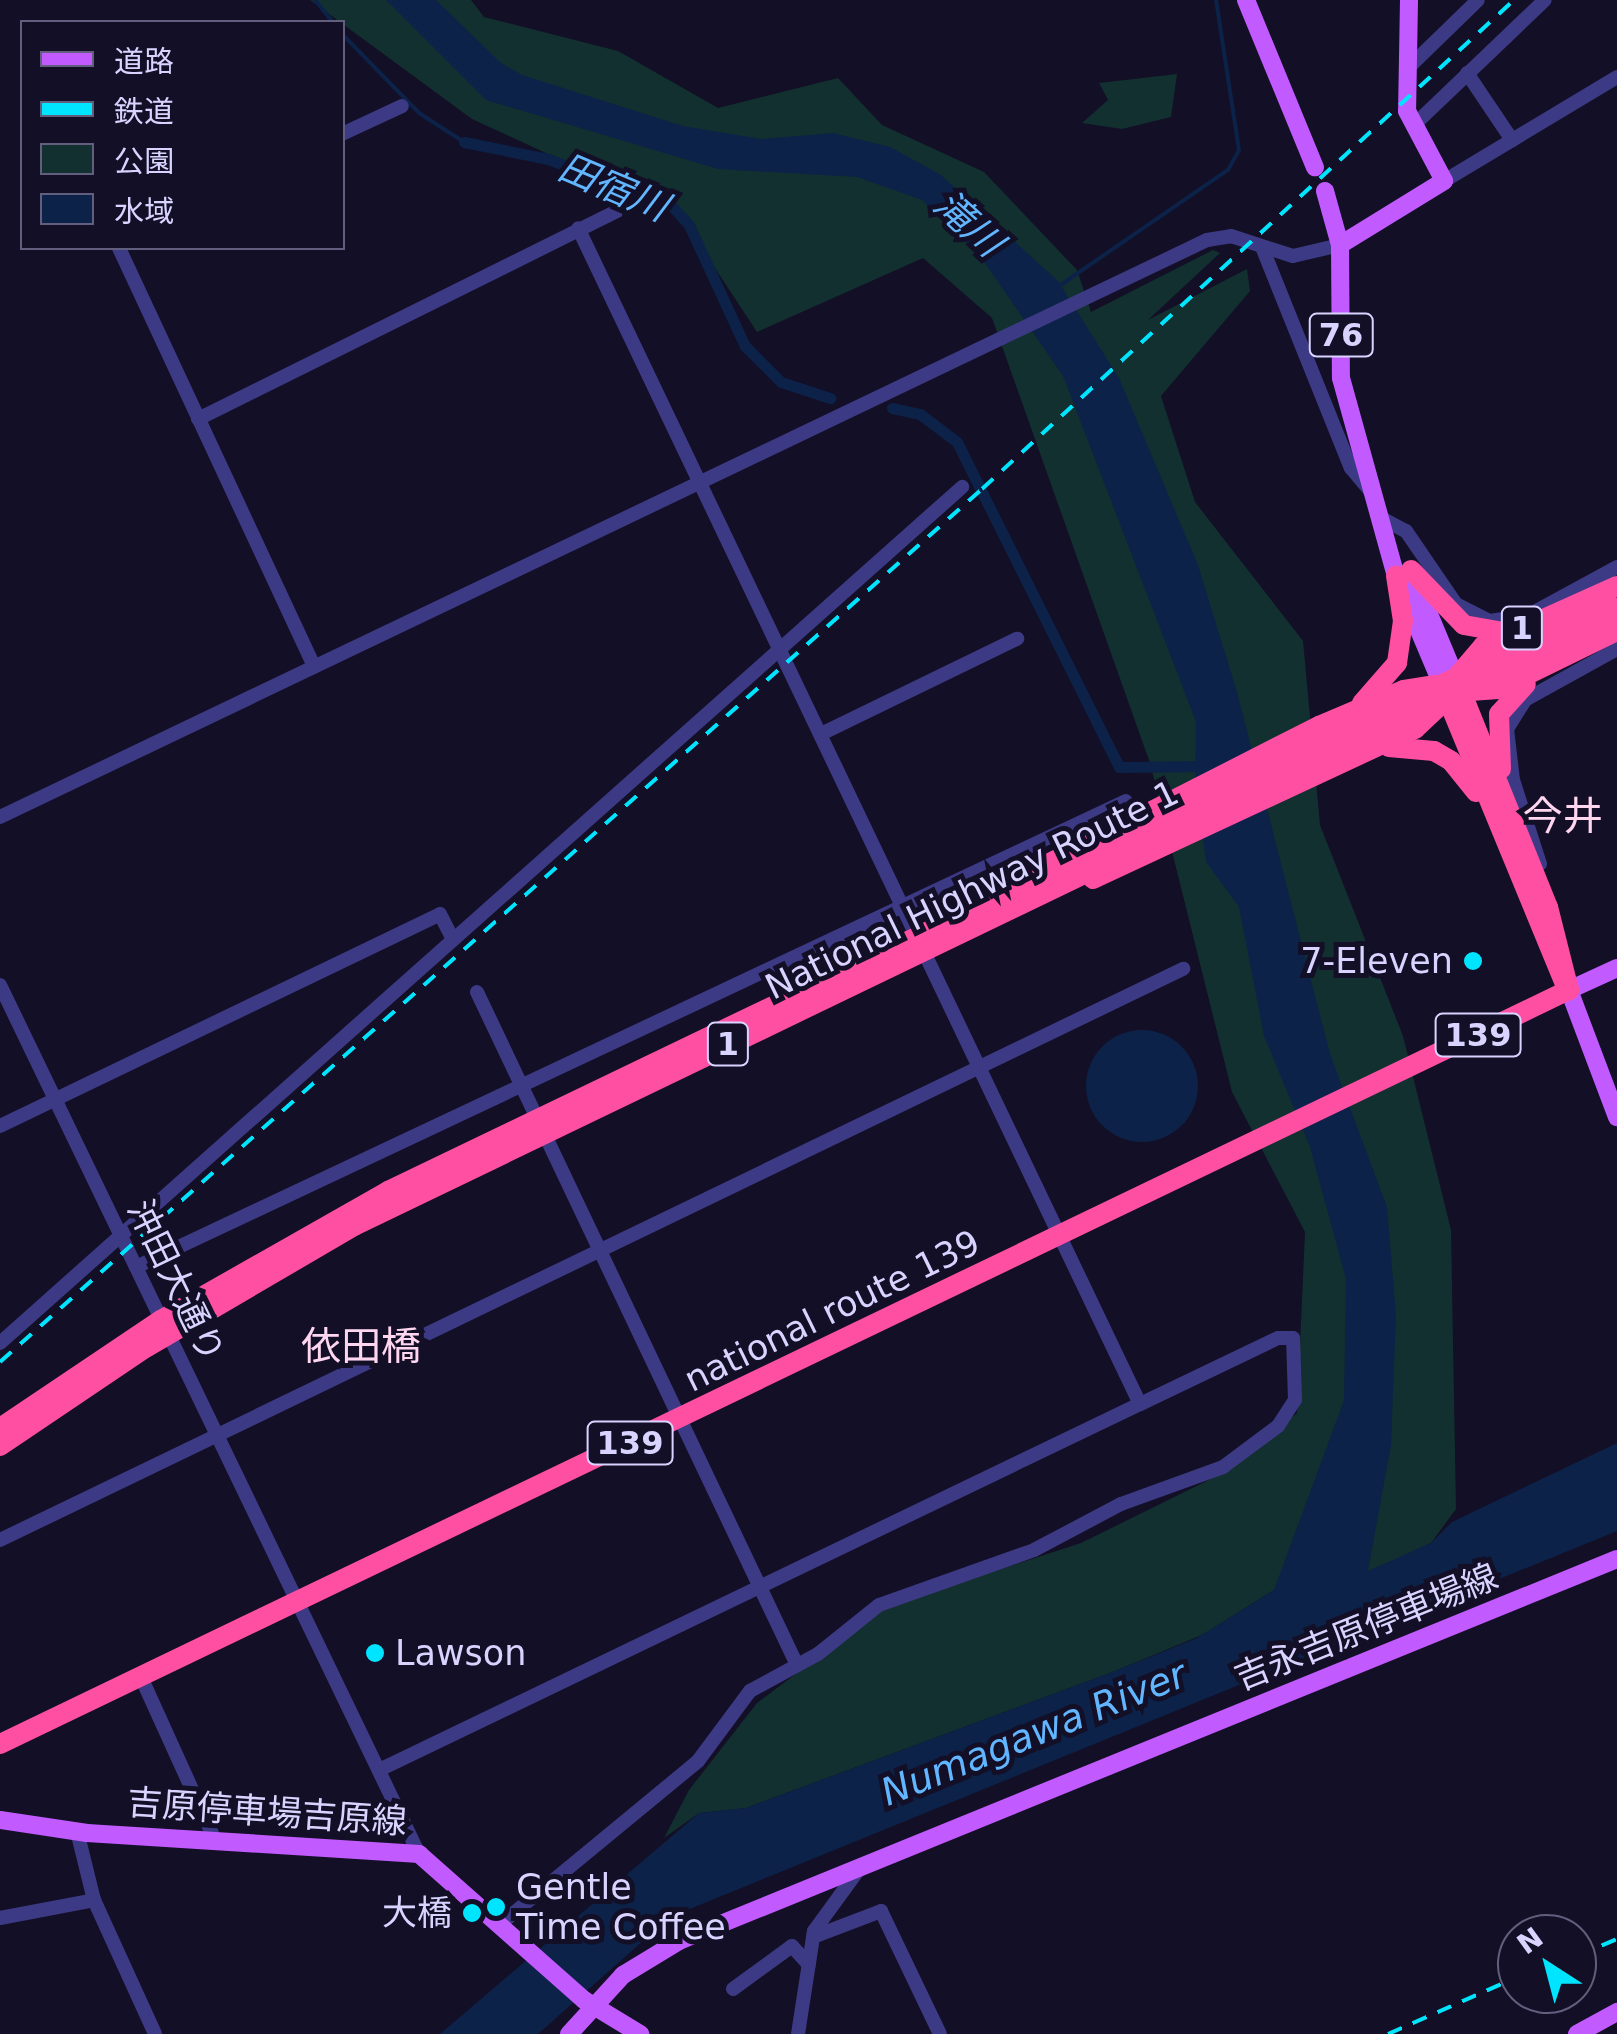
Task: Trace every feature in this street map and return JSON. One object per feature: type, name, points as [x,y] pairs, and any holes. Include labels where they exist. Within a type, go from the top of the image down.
[{"type":"highway","name":"1","points":[[1404,573],[1464,625],[1511,633]]},
{"type":"highway","name":"1","points":[[1353,711],[1397,663],[1404,573]]},
{"type":"highway","name":"1","points":[[934,934],[1158,852],[1372,751],[1415,729],[1452,689],[1483,646],[1617,586]]},
{"type":"highway","name":"National Highway Route 1","points":[[0,1446],[146,1346],[354,1226],[934,934],[1617,600]]},
{"type":"highway","name":"National Highway Route 1","points":[[0,1428],[162,1320],[388,1191],[1617,617]]},
{"type":"highway","name":"1","points":[[934,934],[1319,726],[1404,690],[1498,690],[1617,631]]},
{"type":"highway","name":"1","points":[[1503,822],[1496,740],[1499,714],[1542,670]]},
{"type":"highway","name":"139","points":[[1452,689],[1569,990]]},
{"type":"highway","name":"1","points":[[1372,751],[1416,746],[1442,756],[1503,822]]},
{"type":"highway","name":"139","points":[[1503,822],[1548,907],[1566,958],[1569,990]]},
{"type":"highway","name":"national route 139","points":[[0,1744],[1569,990]]},
{"type":"main road","points":[[1246,0],[1315,167]]},
{"type":"main road","points":[[1325,191],[1340,245],[1444,181],[1413,126],[1406,70],[1409,0]]},
{"type":"main road","name":"76","points":[[1340,245],[1341,378],[1390,540],[1452,689]]},
{"type":"main road","points":[[1617,968],[1569,990],[1617,1117]]},
{"type":"main road","name":"吉永吉原停車場線","points":[[569,2034],[589,2003],[653,1954],[1617,1559]]},
{"type":"main road","name":"吉原停車場吉原線","points":[[0,1820],[76,1831],[214,1836],[419,1854],[589,2003]]},
{"type":"main road","points":[[589,2003],[640,2034]]},
{"type":"main road","points":[[1577,2034],[1617,2012]]},
{"type":"street","points":[[1406,70],[1478,0]]},
{"type":"street","points":[[1413,126],[1545,0]]},
{"type":"street","points":[[1467,73],[1512,140]]},
{"type":"street","points":[[1444,181],[1617,77]]},
{"type":"street","points":[[345,133],[402,106]]},
{"type":"street","points":[[198,418],[635,202]]},
{"type":"street","points":[[578,228],[1140,1404]]},
{"type":"street","points":[[0,818],[1207,240],[1231,236],[1292,256],[1340,245]]},
{"type":"street","points":[[1262,247],[1351,468],[1376,498]]},
{"type":"street","points":[[120,250],[314,668]]},
{"type":"street","points":[[1315,379],[1341,378]]},
{"type":"street","points":[[0,1343],[962,486]]},
{"type":"street","points":[[1383,519],[1406,530],[1456,604],[1490,621],[1529,615],[1617,567]]},
{"type":"street","points":[[823,734],[1017,640]]},
{"type":"street","points":[[1548,907],[1506,750],[1507,729],[1525,700],[1617,650]]},
{"type":"street","points":[[136,1267],[902,901],[1126,800]]},
{"type":"street","points":[[0,1126],[440,914],[452,940]]},
{"type":"street","points":[[0,1540],[1183,969]]},
{"type":"street","name":"沖田大通り","points":[[0,985],[419,1854]]},
{"type":"street","points":[[477,992],[796,1663]]},
{"type":"street","points":[[0,1334],[22,1324]]},
{"type":"street","points":[[379,1770],[1278,1338],[1293,1338],[1295,1400],[1284,1419],[1214,1474],[1121,1504],[1034,1550],[905,1592],[750,1691],[698,1761],[498,1926]]},
{"type":"street","points":[[141,1677],[214,1836]]},
{"type":"street","points":[[76,1831],[94,1900],[156,2034]]},
{"type":"street","points":[[798,2034],[814,1937],[860,1868]]},
{"type":"street","points":[[0,1918],[94,1900]]},
{"type":"street","points":[[814,1937],[881,1911],[940,2034]]},
{"type":"street","points":[[733,1989],[792,1946],[809,1965]]},
{"type":"green space","points":[[310,0],[471,0],[484,17],[618,51],[718,108],[838,78],[882,125],[984,172],[1077,270],[1091,312],[1213,250],[1220,253],[1148,320],[1247,269],[1250,291],[1161,396],[1195,502],[1303,641],[1320,825],[1403,1036],[1451,1230],[1456,1509],[1431,1543],[1368,1572],[1274,1590],[1202,1635],[1110,1673],[746,1808],[699,1813],[664,1838],[689,1790],[757,1703],[885,1607],[1081,1543],[1227,1471],[1297,1413],[1305,1232],[1232,1092],[1150,763],[992,318],[923,258],[757,332],[680,215],[472,119],[345,26],[345,20],[337,20]]},
{"type":"green space","points":[[1177,74],[1171,117],[1122,129],[1082,123],[1108,100],[1099,83]]},
{"type":"water","points":[[386,0],[436,0],[501,63],[522,75],[683,126],[761,139],[833,133],[890,147],[941,175],[1058,281],[1119,378],[1198,565],[1237,692],[1330,1054],[1387,1207],[1396,1315],[1391,1445],[1368,1571],[1431,1543],[1452,1522],[1617,1443],[1617,1531],[670,1917],[538,2034],[440,2034],[699,1813],[746,1808],[1110,1673],[1197,1638],[1274,1590],[1344,1400],[1346,1279],[1310,1147],[1264,1036],[1239,907],[1206,862],[1195,775],[1196,722],[1063,376],[980,256],[922,200],[857,177],[718,169],[486,100]]},
{"type":"water","points":[[1142,1030],[1164,1034],[1182,1046],[1194,1064],[1198,1086],[1194,1108],[1182,1126],[1164,1138],[1142,1142],[1120,1138],[1102,1126],[1090,1108],[1086,1086],[1090,1064],[1102,1046],[1120,1034]]},
{"type":"waterway","name":"田宿川","points":[[315,0],[331,20]]},
{"type":"waterway","points":[[1059,286],[1228,170],[1239,150],[1216,0]]},
{"type":"waterway","name":"田宿川","points":[[345,37],[419,113],[464,142]]},
{"type":"waterway","name":"田宿川","points":[[464,142],[548,159],[671,205],[689,225],[745,346],[781,382],[830,398]]},
{"type":"waterway","name":"田宿川","points":[[892,408],[920,414],[957,442],[1119,767],[1210,766]]},
{"type":"railway","points":[[0,1362],[982,489],[1514,0]]},
{"type":"railway","points":[[1597,1948],[1617,1939]]},
{"type":"railway","points":[[1388,2034],[1497,1986]]},
{"type":"place","name":"7-Eleven","points":[[1473,961]]},
{"type":"place","name":"Lawson","points":[[375,1653]]},
{"type":"place","name":"Gentle Time Coffee","points":[[496,1907]]},
{"type":"place","name":"大橋","points":[[472,1913]]},
{"type":"district","name":"今井","points":[[1563,816]]},
{"type":"district","name":"依田橋","points":[[361,1346]]},
{"type":"water label","name":"滝川","points":[[968,224]]},
{"type":"water label","name":"Numagawa River","points":[[1034,1734]]}]
